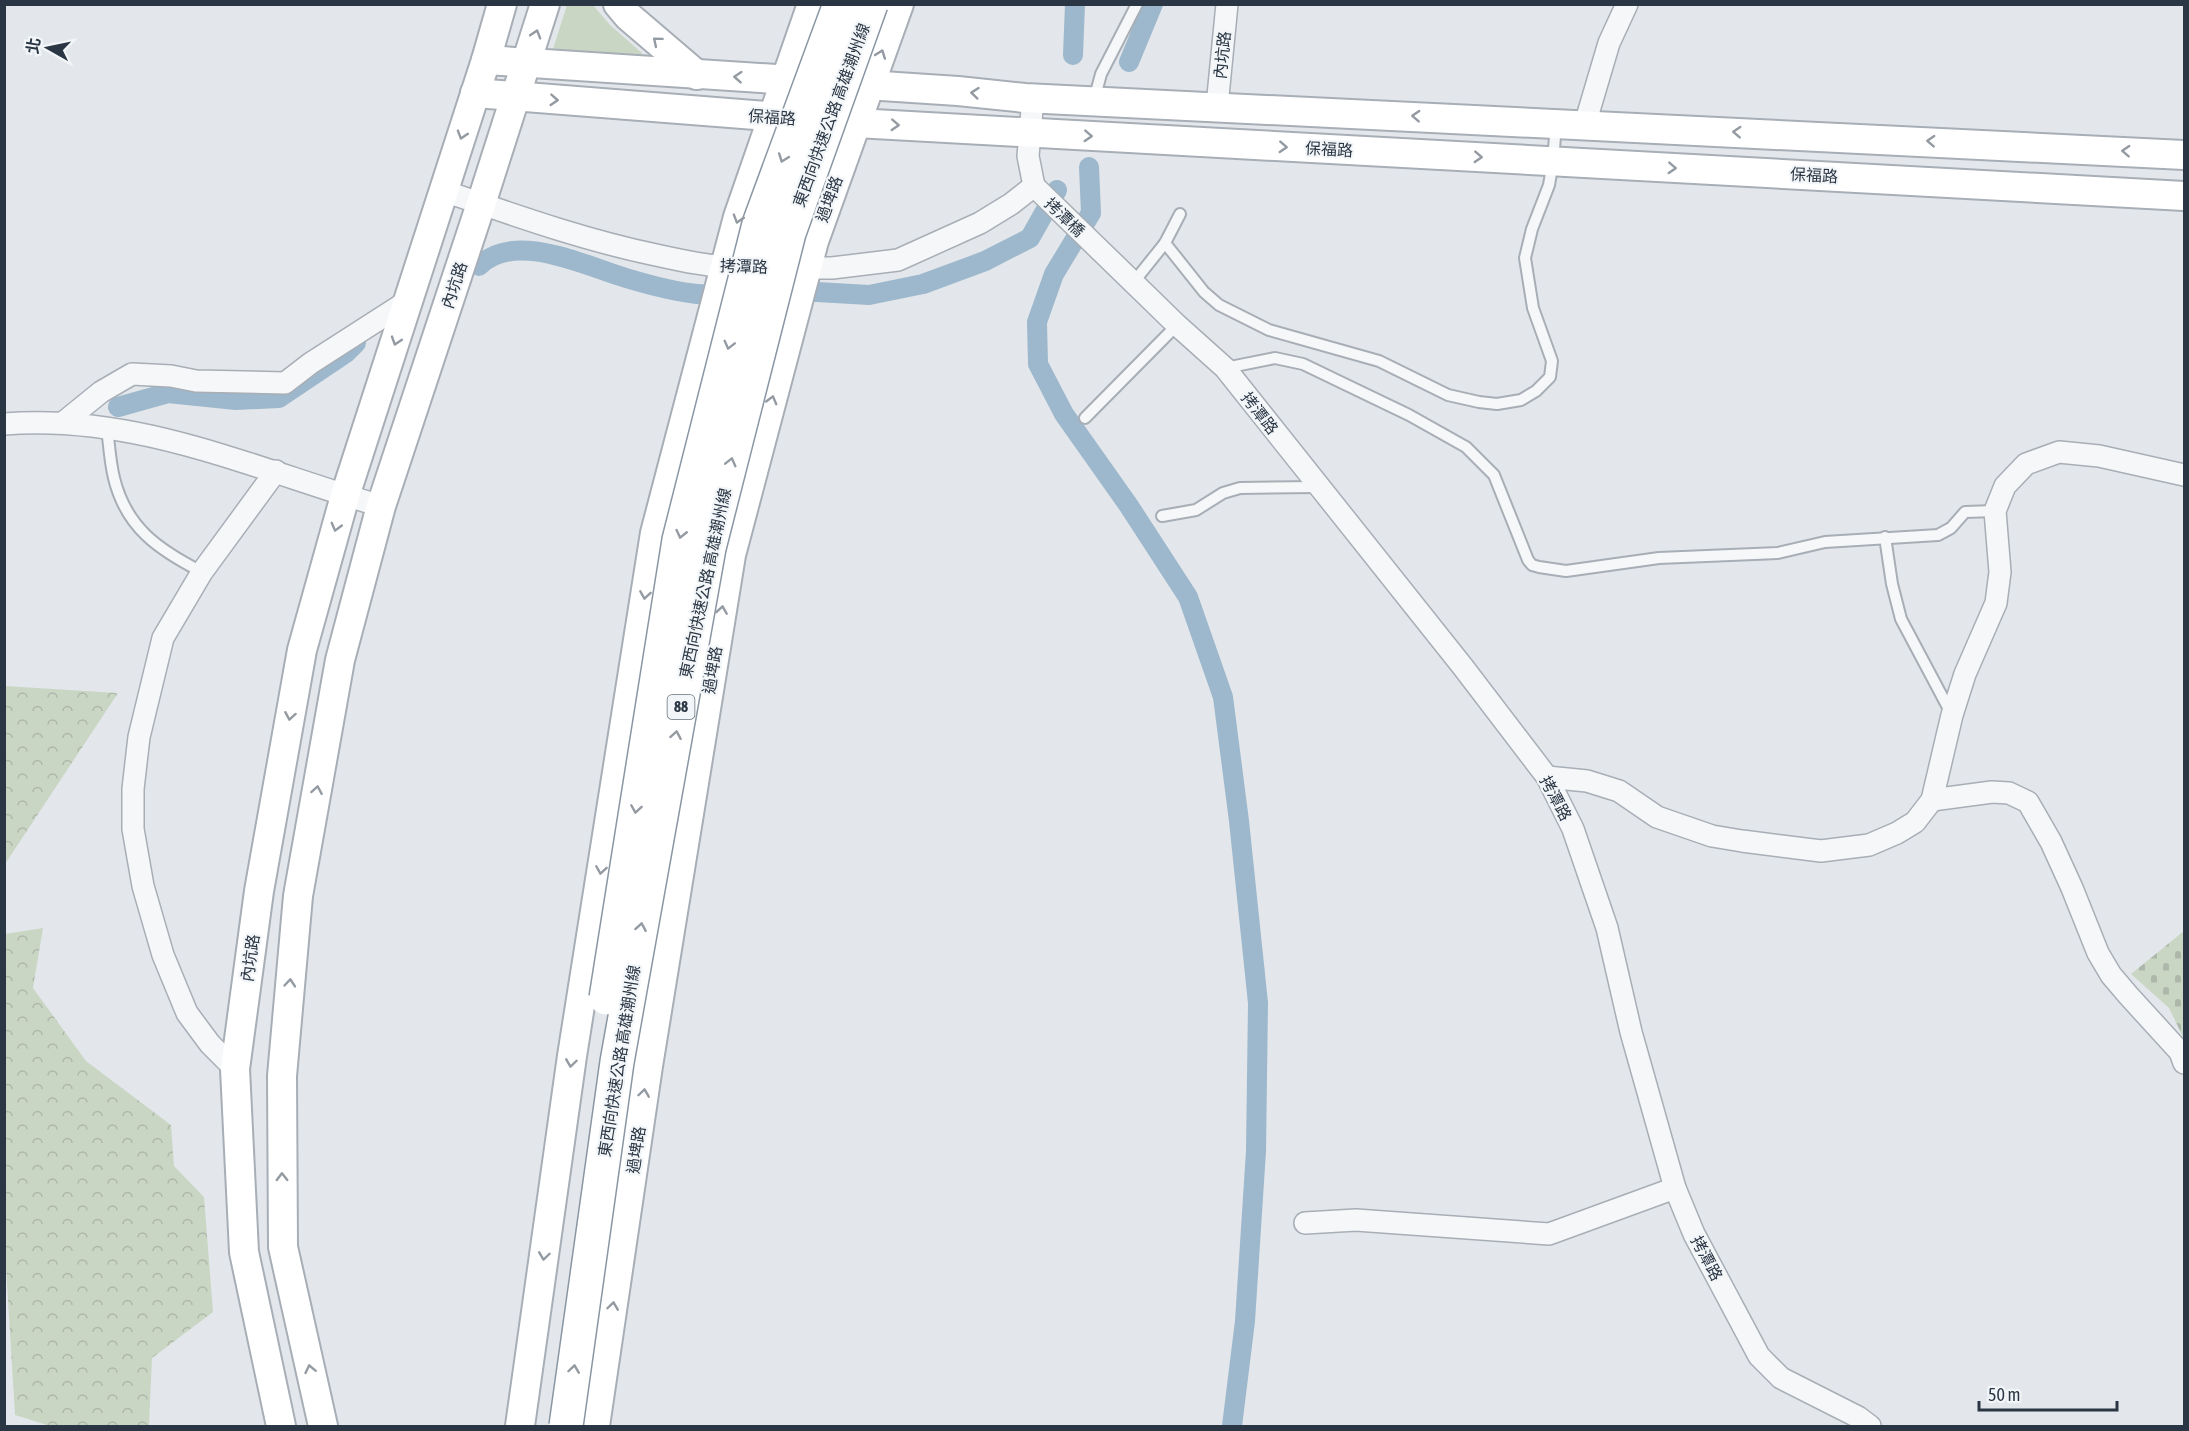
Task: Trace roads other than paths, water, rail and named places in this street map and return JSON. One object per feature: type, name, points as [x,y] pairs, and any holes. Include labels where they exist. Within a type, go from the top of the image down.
[{"type":"highway","name":"東西向快速公路 高雄潮州線","points":[[542,1426],[596,1059],[679,540],[759,224],[840,4]]},
{"type":"highway","name":"東西向快速公路 高雄潮州線","points":[[566,1426],[617,1062],[709,548],[789,233],[871,4]]},
{"type":"street","name":"內坑路","points":[[281,1426],[244,1251],[235,1069],[259,891],[302,650],[345,496],[502,4]]},
{"type":"street","name":"內坑路","points":[[323,1426],[283,1247],[282,1076],[298,896],[340,660],[381,506],[545,4]]},
{"type":"street","points":[[618,4],[628,16],[697,75]]},
{"type":"street","points":[[520,1426],[572,1056],[655,533],[738,217],[812,4]]},
{"type":"street","name":"過埤路","points":[[595,1426],[650,1054],[731,555],[814,241],[898,4]]},
{"type":"street","name":"內坑路","points":[[1217,106],[1227,4]]},
{"type":"street","points":[[1585,124],[1609,43],[1627,4]]},
{"type":"street","points":[[486,60],[1033,98],[2184,154]]},
{"type":"street","name":"保福路","points":[[475,93],[856,123],[2184,196]]},
{"type":"street","points":[[1033,98],[1028,156],[1037,190]]},
{"type":"street","name":"拷潭路","points":[[444,191],[510,215],[619,248],[685,261],[724,273],[805,273],[898,260],[980,223],[1037,190]]},
{"type":"street","name":"拷潭橋","points":[[1037,190],[1089,241]]},
{"type":"street","name":"拷潭路","points":[[1089,241],[1225,368],[1547,777],[1572,829],[1607,928],[1631,1032],[1675,1188],[1694,1234],[1759,1356],[1781,1378],[1858,1417],[1870,1426]]},
{"type":"street","points":[[64,422],[101,392],[132,374],[171,376],[196,381],[285,383],[311,363],[409,300]]},
{"type":"street","points":[[4,424],[64,422],[147,434],[276,471],[345,496],[381,506]]},
{"type":"street","points":[[1547,777],[1587,781],[1618,792],[1657,817],[1712,836],[1772,846],[1821,851],[1869,845],[1897,833],[1915,822],[1932,800],[1952,715],[1965,674],[1996,603],[2000,572],[1995,511],[2006,486],[2026,464],[2059,452],[2099,456],[2184,475]]},
{"type":"street","points":[[235,1069],[210,1044],[187,1013],[163,955],[143,886],[133,829],[133,789],[140,737],[164,638],[202,572],[276,471]]},
{"type":"street","points":[[1932,800],[1992,792],[2009,793],[2028,802],[2051,842],[2097,953],[2123,988],[2180,1052],[2184,1063]]},
{"type":"street","points":[[1305,1223],[1356,1220],[1549,1234],[1675,1188]]},
{"type":"lane","points":[[1094,101],[1101,74],[1137,4]]},
{"type":"lane","points":[[1165,243],[1204,292],[1219,304],[1269,330],[1379,361],[1448,395],[1497,404],[1521,400],[1536,391],[1550,377],[1552,361],[1533,308],[1526,258],[1532,229],[1549,184],[1556,123]]},
{"type":"lane","points":[[1133,283],[1165,243],[1180,214]]},
{"type":"lane","points":[[1085,418],[1177,325]]},
{"type":"lane","points":[[1225,368],[1275,358],[1303,364],[1409,415],[1466,447],[1494,476],[1528,560],[1532,565],[1539,567],[1566,570],[1659,558],[1778,552],[1818,543],[1938,535],[1951,528],[1965,512],[1995,511]]},
{"type":"lane","points":[[107,427],[113,476],[120,501],[128,514],[143,534],[167,554],[202,572]]},
{"type":"lane","points":[[1162,516],[1196,510],[1223,493],[1240,488],[1318,487]]},
{"type":"lane","points":[[1885,537],[1892,584],[1901,619],[1952,715]]},
{"type":"waterway","points":[[1073,55],[1075,4]]},
{"type":"waterway","points":[[1129,62],[1153,4]]},
{"type":"waterway","points":[[1089,167],[1091,213],[1054,274],[1037,322],[1038,364],[1064,414],[1129,506],[1188,597],[1223,697],[1239,821],[1258,1003],[1256,1151],[1245,1321],[1232,1426]]},
{"type":"waterway","points":[[789,292],[869,295],[923,284],[985,261],[1030,238],[1057,190]]},
{"type":"waterway","points":[[479,266],[494,256],[511,251],[531,251],[571,259],[626,278],[671,290],[697,294],[729,294]]},
{"type":"waterway","points":[[118,407],[168,393],[236,400],[279,398],[346,353],[356,343]]}]
